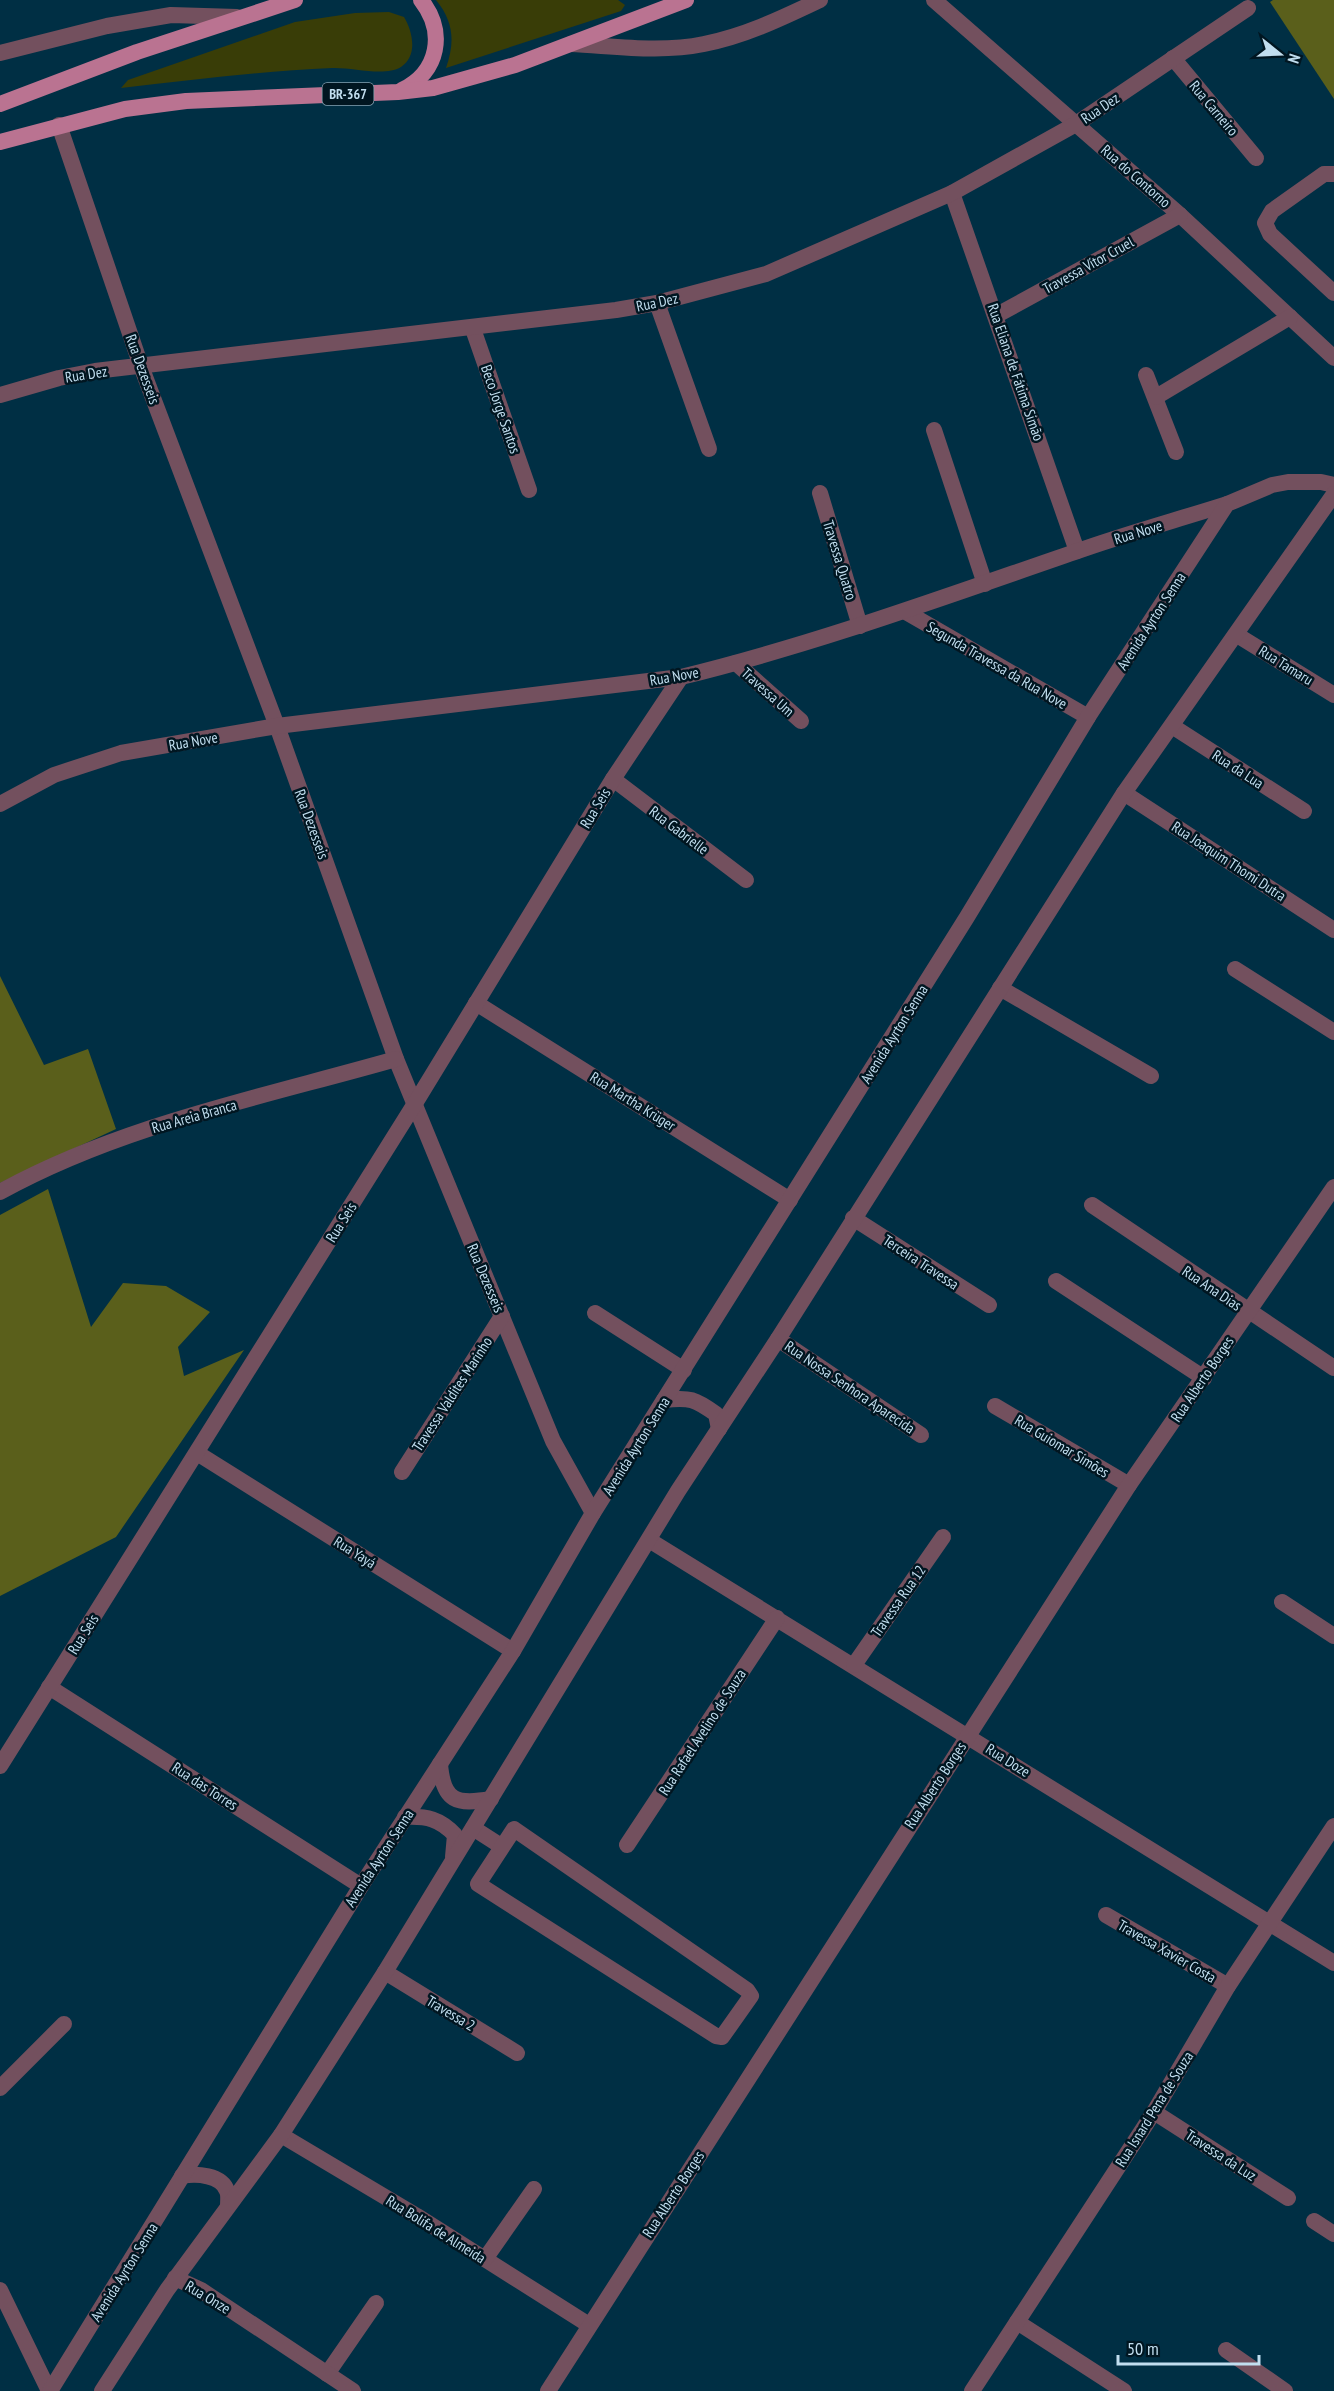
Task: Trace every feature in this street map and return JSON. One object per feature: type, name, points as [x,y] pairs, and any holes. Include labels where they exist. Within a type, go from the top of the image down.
[{"type":"main road","points":[[0,104],[237,17],[295,0]]},
{"type":"main road","points":[[398,92],[413,85],[425,74],[433,60],[437,43],[436,27],[430,12],[421,0]]},
{"type":"main road","name":"BR-367","points":[[0,141],[125,108],[186,101],[398,92],[433,88],[478,76],[571,44],[686,0]]},
{"type":"street","points":[[571,44],[659,48],[702,45],[750,32],[819,0]]},
{"type":"street","name":"Rua do Contorno","points":[[934,0],[1180,215],[1334,358]]},
{"type":"street","name":"Rua Dez","points":[[0,395],[59,378],[141,366],[473,328],[657,303],[766,274],[952,193],[1076,124],[1248,8]]},
{"type":"street","points":[[0,52],[107,26],[171,15],[237,17]]},
{"type":"street","name":"Rua Carneiro","points":[[1173,58],[1256,158]]},
{"type":"street","name":"Rua Dezesseis","points":[[59,125],[141,366],[277,726],[396,1059],[554,1442],[593,1513]]},
{"type":"street","points":[[1334,174],[1324,174],[1272,211],[1265,223],[1270,234],[1334,293]]},
{"type":"street","name":"Rua Eliana de Fátima Simão","points":[[952,193],[997,315],[1077,551]]},
{"type":"street","name":"Travessa Vítor Cruel","points":[[997,315],[1180,215]]},
{"type":"street","points":[[657,303],[709,449]]},
{"type":"street","points":[[1156,397],[1290,316]]},
{"type":"street","name":"Beco Jorge Santos","points":[[473,328],[530,490]]},
{"type":"street","points":[[1146,375],[1176,452]]},
{"type":"street","points":[[934,430],[985,584]]},
{"type":"street","name":"Rua Nove","points":[[0,804],[54,775],[100,759],[277,726],[681,677],[736,663],[906,612],[1077,551],[1227,504],[1272,485],[1288,482],[1321,482],[1334,485]]},
{"type":"street","name":"Travessa Quatro","points":[[820,494],[860,626]]},
{"type":"street","points":[[175,2278],[281,2135],[385,1972],[718,1430],[778,1340],[1124,793],[1334,494]]},
{"type":"street","name":"Avenida Ayrton Senna","points":[[50,2391],[361,1886],[513,1651],[593,1513],[962,927],[1088,717],[1227,504]]},
{"type":"street","name":"Segunda Travessa da Rua Nove","points":[[906,612],[1088,717]]},
{"type":"street","name":"Rua Tamaru","points":[[1237,635],[1334,695]]},
{"type":"street","name":"Travessa Um","points":[[736,663],[801,721]]},
{"type":"street","name":"Rua Seis","points":[[0,1766],[414,1104],[613,779],[681,677]]},
{"type":"street","name":"Rua da Lua","points":[[1172,726],[1304,811]]},
{"type":"street","name":"Rua Gabrielle","points":[[613,779],[746,880]]},
{"type":"street","name":"Rua Joaquim Thomi Dutra","points":[[1124,793],[1334,930]]},
{"type":"street","points":[[1235,969],[1334,1032]]},
{"type":"street","points":[[1000,988],[1151,1076]]},
{"type":"street","name":"Rua Martha Krüger","points":[[476,1003],[790,1200]]},
{"type":"street","name":"Rua Areia Branca","points":[[0,1192],[41,1169],[120,1137],[396,1059]]},
{"type":"street","name":"Rua Alberto Borges","points":[[548,2391],[1129,1485],[1204,1378],[1247,1311],[1332,1193]]},
{"type":"street","name":"Rua Ana Dias","points":[[1092,1205],[1334,1368]]},
{"type":"street","name":"Terceira Travessa","points":[[854,1218],[989,1305]]},
{"type":"street","points":[[1056,1281],[1204,1378]]},
{"type":"street","points":[[595,1313],[684,1370]]},
{"type":"street","name":"Travessa Valdites Marinho","points":[[402,1472],[502,1316]]},
{"type":"street","name":"Rua Nossa Senhora Aparecida","points":[[778,1340],[921,1435]]},
{"type":"street","points":[[664,1400],[685,1398],[697,1400],[716,1414],[718,1430]]},
{"type":"street","name":"Rua Guiomar Simões","points":[[995,1406],[1129,1485]]},
{"type":"street","name":"Rua Yayá","points":[[197,1453],[513,1651]]},
{"type":"street","name":"Travessa Rua 12","points":[[854,1665],[943,1538]]},
{"type":"street","name":"Rua Doze","points":[[649,1540],[1334,1963]]},
{"type":"street","points":[[1282,1602],[1334,1636]]},
{"type":"street","name":"Rua Rafael Avelino de Souza","points":[[627,1845],[777,1618]]},
{"type":"street","name":"Rua das Torres","points":[[49,1687],[361,1886]]},
{"type":"street","points":[[440,1764],[441,1784],[451,1796],[466,1803],[491,1799]]},
{"type":"street","points":[[405,1817],[425,1816],[443,1823],[455,1835],[453,1860]]},
{"type":"street","name":"Rua Isnard Pena de Souza","points":[[972,2391],[1154,2112],[1228,1986],[1334,1826]]},
{"type":"street","points":[[473,1828],[501,1846]]},
{"type":"street","points":[[514,1829],[747,1990],[751,1996],[722,2037],[716,2036],[478,1884],[501,1846],[514,1829]]},
{"type":"street","name":"Travessa Xavier Costa","points":[[1106,1915],[1228,1986]]},
{"type":"street","name":"Travessa 2","points":[[385,1972],[517,2053]]},
{"type":"street","points":[[0,2088],[64,2024]]},
{"type":"street","name":"Travessa da Luz","points":[[1154,2112],[1288,2198]]},
{"type":"street","name":"Rua Bolifa de Almeida","points":[[281,2135],[589,2325]]},
{"type":"street","points":[[182,2176],[202,2175],[220,2181],[227,2190],[228,2206]]},
{"type":"street","points":[[485,2259],[534,2189]]},
{"type":"street","points":[[1314,2220],[1334,2234]]},
{"type":"street","name":"Rua Onze","points":[[102,2391],[175,2278],[201,2290],[353,2391]]},
{"type":"street","points":[[0,2290],[50,2391]]},
{"type":"street","points":[[327,2374],[376,2303]]},
{"type":"street","points":[[1017,2322],[1124,2391]]},
{"type":"street","points":[[1226,2350],[1285,2391]]},
{"type":"green space","points":[[436,0],[618,0],[625,5],[621,11],[446,68],[451,50],[451,32],[446,16]]},
{"type":"green space","points":[[1273,0],[1334,0],[1334,99],[1270,2]]},
{"type":"green space","points":[[389,12],[404,17],[410,30],[412,43],[410,57],[401,67],[394,70],[305,69],[121,88],[128,80],[295,22],[355,13]]},
{"type":"green space","points":[[0,976],[44,1065],[88,1049],[116,1129],[0,1183]]},
{"type":"green space","points":[[48,1189],[91,1327],[123,1283],[166,1286],[210,1312],[178,1347],[184,1376],[244,1350],[116,1537],[0,1596],[0,1215]]}]
